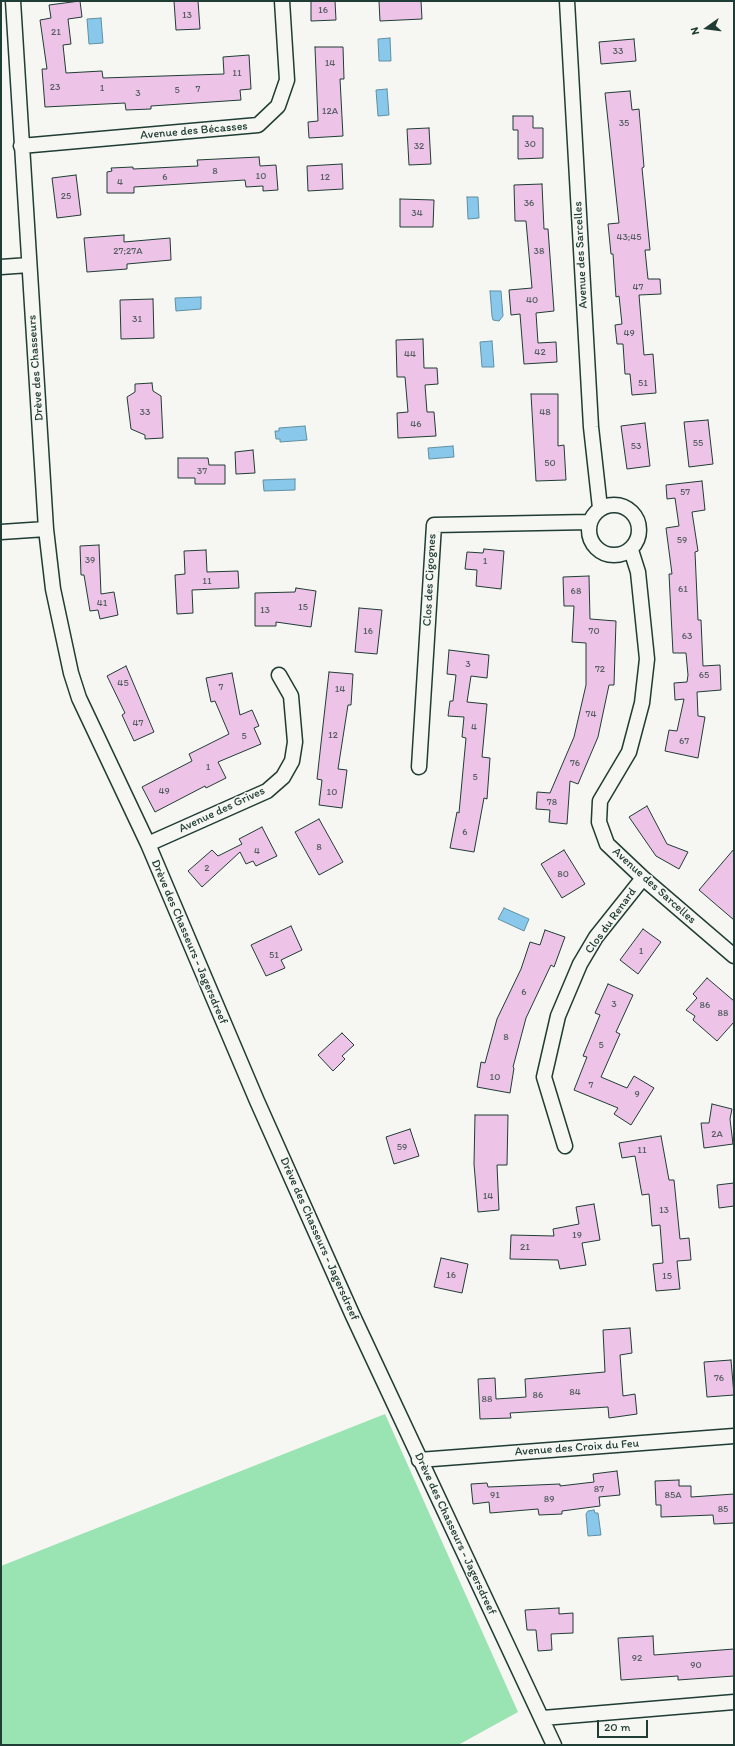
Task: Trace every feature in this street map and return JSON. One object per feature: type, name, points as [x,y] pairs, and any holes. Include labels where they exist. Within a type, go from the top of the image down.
[{"type":"street","name":"Drève des Chasseurs","points":[[13,1],[46,529],[53,589],[64,647],[79,698],[93,729]]},
{"type":"street","name":"Avenue des Bécasses","points":[[22,146],[258,125],[278,106],[287,80],[282,1]]},
{"type":"street","name":"Avenue des Sarcelles","points":[[567,1],[591,427],[600,508]]},
{"type":"street","points":[[1,267],[29,265]]},
{"type":"street","points":[[619,505],[631,511],[639,524],[638,541],[631,550],[616,556],[596,549],[589,537],[589,522],[600,508],[619,505]]},
{"type":"street","name":"Clos des Cigognes","points":[[419,767],[434,524],[589,522]]},
{"type":"street","points":[[1,532],[46,529]]},
{"type":"street","name":"Avenue des Sarcelles","points":[[631,550],[638,572],[647,659],[642,703],[629,752],[600,801],[598,822],[607,844],[643,878],[734,956]]},
{"type":"street","name":"Avenue des Grives","points":[[148,844],[267,791],[283,777],[292,761],[295,742],[291,696],[279,675]]},
{"type":"street","name":"Drève des Chasseurs - Jagersdreef","points":[[93,729],[148,844],[257,1101],[353,1316],[543,1718],[554,1745]]},
{"type":"street","name":"Clos du Renard","points":[[565,1146],[544,1077],[558,1016],[580,964],[596,937],[643,878]]},
{"type":"street","name":"Avenue des Croix du Feu","points":[[420,1460],[734,1436]]},
{"type":"street","points":[[543,1718],[734,1702]]},
{"type":"green space","points":[[385,1414],[518,1712],[458,1745],[1,1745],[1,1566]]},
{"type":"water","points":[[101,18],[103,43],[89,44],[87,19]]},
{"type":"water","points":[[390,38],[391,61],[379,61],[378,39]]},
{"type":"water","points":[[387,89],[389,115],[378,116],[376,90]]},
{"type":"water","points":[[467,197],[478,197],[479,218],[468,219]]},
{"type":"water","points":[[490,291],[501,291],[503,316],[499,321],[493,320]]},
{"type":"water","points":[[201,297],[201,309],[176,311],[175,298]]},
{"type":"water","points":[[492,341],[494,367],[482,367],[480,342]]},
{"type":"water","points":[[305,426],[307,440],[280,442],[280,439],[276,439],[275,431],[279,431],[279,428]]},
{"type":"water","points":[[453,446],[454,457],[429,459],[428,448]]},
{"type":"water","points":[[295,479],[295,490],[264,491],[263,480]]},
{"type":"water","points":[[504,908],[529,919],[524,931],[498,919]]},
{"type":"water","points":[[594,1510],[595,1513],[598,1513],[601,1535],[588,1536],[586,1514],[588,1511]]},
{"type":"building","points":[[80,1],[82,17],[68,19],[71,44],[63,45],[66,73],[102,71],[103,78],[224,74],[223,57],[249,55],[251,89],[240,90],[241,100],[151,106],[151,109],[126,110],[125,103],[45,107],[42,69],[47,69],[40,20],[51,18],[49,5]]},
{"type":"building","points":[[174,1],[198,1],[200,29],[176,30]]},
{"type":"building","points":[[311,1],[335,1],[336,20],[311,21]]},
{"type":"building","points":[[379,1],[421,1],[422,19],[380,21]]},
{"type":"building","points":[[634,39],[636,61],[601,64],[599,42]]},
{"type":"building","points":[[315,47],[343,47],[344,79],[340,79],[343,136],[309,138],[308,122],[318,121]]},
{"type":"building","points":[[630,91],[632,110],[639,109],[644,167],[642,168],[650,250],[645,250],[648,279],[660,279],[661,294],[639,295],[644,355],[653,354],[656,393],[632,395],[630,374],[625,374],[623,344],[617,344],[615,325],[622,324],[619,296],[616,297],[613,254],[611,254],[608,224],[619,223],[605,93]]},
{"type":"building","points":[[513,116],[533,116],[533,128],[543,128],[543,158],[518,159],[518,130],[513,130]]},
{"type":"building","points":[[429,128],[431,164],[409,165],[407,129]]},
{"type":"building","points":[[259,157],[260,166],[276,165],[278,190],[263,191],[263,186],[246,187],[245,180],[134,187],[134,193],[107,193],[107,172],[112,171],[111,168],[133,167],[133,169],[198,166],[197,160]]},
{"type":"building","points":[[342,164],[343,189],[308,191],[307,166]]},
{"type":"building","points":[[76,175],[81,215],[57,218],[52,178]]},
{"type":"building","points":[[542,184],[544,229],[548,229],[554,311],[536,313],[538,343],[556,342],[557,362],[524,364],[520,314],[511,315],[509,290],[532,288],[526,221],[515,221],[514,185]]},
{"type":"building","points":[[400,199],[434,200],[433,227],[400,227]]},
{"type":"building","points":[[124,235],[124,242],[170,238],[171,260],[127,264],[127,269],[87,272],[84,238]]},
{"type":"building","points":[[153,299],[154,338],[121,339],[120,300]]},
{"type":"building","points":[[423,339],[424,368],[437,368],[438,384],[425,385],[427,412],[434,412],[436,436],[398,438],[397,413],[408,412],[405,377],[397,377],[396,340]]},
{"type":"building","points":[[152,383],[153,391],[161,396],[163,438],[145,439],[145,435],[131,429],[127,397],[135,392],[135,384]]},
{"type":"building","points":[[531,394],[558,394],[558,446],[564,445],[566,480],[536,481]]},
{"type":"building","points":[[708,420],[713,464],[689,467],[684,422]]},
{"type":"building","points":[[645,423],[650,466],[627,469],[621,426]]},
{"type":"building","points":[[253,450],[255,473],[236,474],[235,452]]},
{"type":"building","points":[[178,458],[208,458],[209,465],[225,465],[225,484],[195,484],[195,478],[178,478]]},
{"type":"building","points":[[702,481],[705,510],[692,512],[698,551],[695,552],[698,620],[701,620],[703,666],[720,665],[721,690],[697,692],[698,716],[705,717],[698,758],[665,751],[669,730],[677,731],[684,699],[675,700],[674,683],[687,682],[688,675],[686,653],[673,653],[669,574],[672,574],[666,528],[679,526],[675,498],[667,499],[666,485]]},
{"type":"building","points":[[99,545],[101,594],[114,592],[118,615],[100,619],[98,610],[90,611],[84,575],[81,575],[80,546]]},
{"type":"building","points":[[484,549],[504,551],[501,589],[476,586],[477,570],[465,569],[467,552],[483,553]]},
{"type":"building","points":[[206,550],[207,572],[238,571],[239,588],[192,590],[193,613],[177,614],[175,575],[185,574],[184,551]]},
{"type":"building","points":[[589,576],[590,619],[616,621],[614,685],[609,685],[598,737],[578,784],[570,781],[567,824],[549,822],[550,810],[536,809],[537,792],[550,793],[574,737],[586,685],[586,643],[572,642],[574,606],[564,606],[563,577]]},
{"type":"building","points":[[296,588],[316,591],[311,627],[276,622],[276,626],[255,626],[255,593],[295,592]]},
{"type":"building","points":[[359,608],[382,610],[377,654],[355,652]]},
{"type":"building","points":[[449,650],[489,655],[487,678],[471,676],[467,702],[487,704],[482,757],[490,758],[487,799],[484,798],[474,852],[450,848],[457,812],[459,813],[466,738],[462,737],[464,717],[448,716],[450,701],[453,701],[456,675],[447,674]]},
{"type":"building","points":[[126,666],[154,732],[134,741],[122,715],[125,713],[107,676]]},
{"type":"building","points":[[329,672],[353,674],[351,705],[348,705],[338,769],[347,770],[342,808],[319,805],[322,780],[317,779]]},
{"type":"building","points":[[232,673],[240,715],[252,710],[259,726],[254,728],[261,744],[218,762],[226,778],[206,788],[205,786],[155,812],[142,787],[192,761],[189,754],[229,734],[215,701],[211,702],[206,678]]},
{"type":"building","points":[[647,806],[667,844],[688,852],[679,869],[656,856],[629,817]]},
{"type":"building","points":[[319,819],[343,862],[319,875],[295,832]]},
{"type":"building","points":[[262,827],[277,856],[256,866],[253,861],[246,864],[240,852],[202,887],[188,871],[212,850],[218,856],[242,844],[239,839]]},
{"type":"building","points":[[734,849],[734,920],[699,890]]},
{"type":"building","points":[[564,850],[585,884],[562,898],[541,864]]},
{"type":"building","points":[[291,926],[302,950],[281,960],[285,968],[266,976],[251,945]]},
{"type":"building","points":[[643,929],[661,942],[638,974],[620,960]]},
{"type":"building","points":[[545,930],[565,937],[554,967],[551,965],[526,1018],[513,1067],[510,1093],[477,1087],[481,1062],[485,1063],[497,1019],[521,969],[530,942],[540,945]]},
{"type":"building","points":[[707,978],[734,1001],[734,1022],[717,1041],[693,1020],[695,1016],[686,1010],[697,998],[693,994]]},
{"type":"building","points":[[608,984],[633,995],[616,1032],[620,1034],[601,1077],[627,1088],[634,1076],[654,1088],[631,1125],[614,1114],[618,1108],[574,1090],[587,1057],[583,1056],[600,1015],[595,1013]]},
{"type":"building","points":[[342,1033],[354,1045],[342,1056],[345,1059],[333,1071],[318,1055]]},
{"type":"building","points":[[712,1104],[732,1109],[730,1119],[733,1144],[704,1148],[701,1123],[709,1123]]},
{"type":"building","points":[[475,1115],[508,1115],[507,1165],[497,1165],[499,1210],[478,1212],[474,1164]]},
{"type":"building","points":[[410,1129],[419,1156],[394,1164],[386,1137]]},
{"type":"building","points":[[661,1136],[669,1180],[674,1180],[680,1239],[689,1238],[691,1260],[677,1261],[680,1289],[656,1291],[653,1264],[663,1263],[660,1225],[652,1226],[649,1194],[642,1195],[635,1156],[622,1158],[619,1143]]},
{"type":"building","points":[[734,1183],[734,1206],[719,1208],[717,1185]]},
{"type":"building","points":[[594,1204],[600,1240],[582,1243],[586,1265],[560,1269],[558,1260],[510,1259],[511,1235],[554,1236],[553,1229],[579,1224],[576,1207]]},
{"type":"building","points":[[441,1258],[468,1264],[462,1293],[434,1287]]},
{"type":"building","points":[[630,1328],[632,1353],[620,1355],[623,1396],[635,1394],[637,1414],[609,1418],[608,1407],[510,1413],[511,1418],[480,1419],[478,1379],[495,1378],[496,1399],[526,1397],[525,1379],[605,1372],[603,1330]]},
{"type":"building","points":[[731,1360],[734,1395],[707,1397],[704,1362]]},
{"type":"building","points":[[617,1471],[620,1495],[599,1497],[600,1506],[562,1511],[562,1514],[539,1515],[538,1509],[490,1513],[489,1502],[473,1504],[471,1484],[487,1483],[488,1487],[560,1484],[560,1486],[594,1482],[593,1474]]},
{"type":"building","points":[[679,1480],[679,1486],[691,1486],[691,1497],[734,1494],[734,1523],[714,1524],[713,1515],[661,1517],[661,1505],[656,1505],[655,1481]]},
{"type":"building","points":[[559,1608],[559,1614],[573,1613],[573,1633],[551,1634],[552,1650],[538,1651],[536,1630],[527,1630],[525,1610]]},
{"type":"building","points":[[653,1636],[654,1655],[734,1649],[734,1676],[678,1680],[678,1676],[621,1680],[618,1638]]}]
